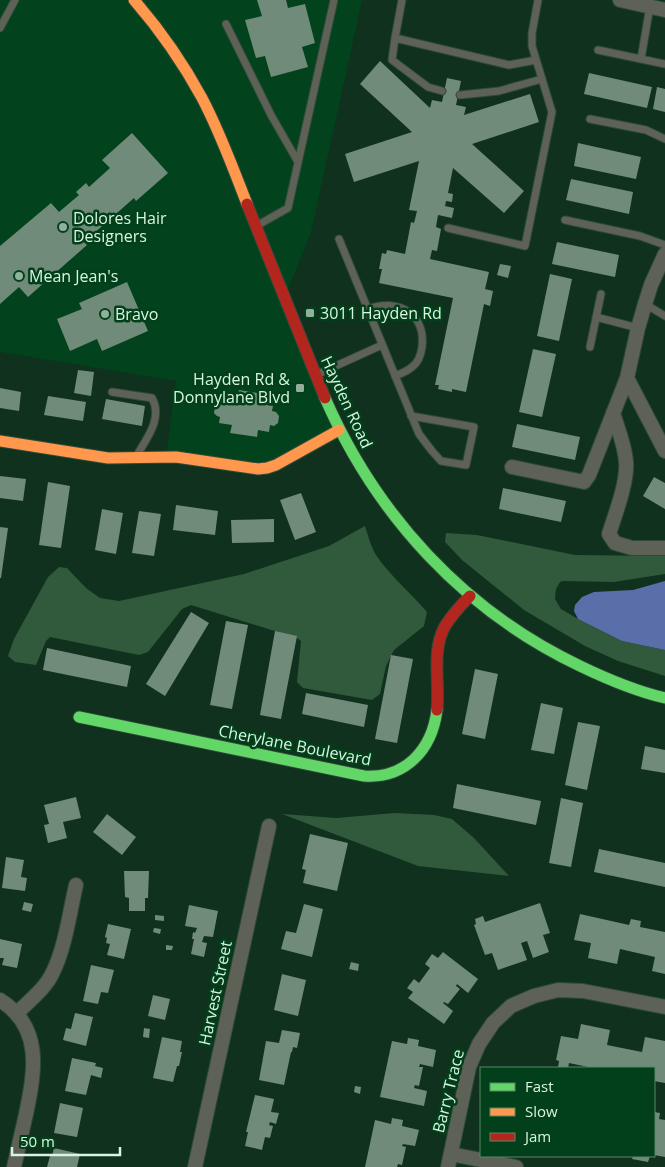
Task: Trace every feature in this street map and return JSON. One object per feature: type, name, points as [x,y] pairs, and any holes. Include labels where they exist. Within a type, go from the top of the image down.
[{"type":"main road","name":"Hayden Road","points":[[134,0],[174,52],[201,97],[220,136],[315,376],[339,430],[357,461],[401,526],[445,575],[496,616],[525,636],[585,669],[639,691],[665,698]]},
{"type":"main road","points":[[0,441],[108,458],[185,458],[262,469],[276,465],[339,430]]},
{"type":"main road","name":"Cherylane Boulevard","points":[[79,717],[364,776],[376,778],[385,776],[397,772],[406,766],[416,758],[426,745],[436,718],[438,654],[442,634],[446,625],[470,596]]},
{"type":"street","points":[[620,0],[665,10]]},
{"type":"street","points":[[512,467],[584,482],[593,467],[628,378],[645,304],[651,285],[663,263]]},
{"type":"street","points":[[628,378],[665,451]]},
{"type":"street","points":[[613,413],[624,448],[626,476],[609,534],[615,543],[632,548],[665,548]]},
{"type":"street","name":"Harvest Street","points":[[195,1167],[269,826]]},
{"type":"street","points":[[17,1013],[46,984],[53,972],[62,948],[76,885]]},
{"type":"street","name":"Barry Trace","points":[[450,1160],[469,1066],[479,1044],[493,1023],[511,1006],[534,996],[558,990],[584,991],[665,1008]]},
{"type":"street","points":[[0,1000],[17,1013],[24,1023],[32,1047],[34,1066],[32,1084],[14,1167]]},
{"type":"street","points":[[450,1160],[516,1167]]},
{"type":"lane","points":[[0,28],[14,0]]},
{"type":"lane","points":[[256,226],[288,208],[334,0]]},
{"type":"lane","points":[[402,0],[392,60],[428,88],[442,91]]},
{"type":"lane","points":[[448,228],[525,246],[552,112],[532,46],[538,0]]},
{"type":"lane","points":[[641,59],[650,6]]},
{"type":"lane","points":[[226,24],[271,115],[298,162]]},
{"type":"lane","points":[[395,38],[509,65],[536,60]]},
{"type":"lane","points":[[598,50],[665,64]]},
{"type":"lane","points":[[460,95],[500,91],[542,78]]},
{"type":"lane","points":[[590,119],[646,130],[665,139]]},
{"type":"lane","points":[[565,220],[640,236],[665,245]]},
{"type":"lane","points":[[339,239],[411,416],[419,434],[441,460],[466,465],[474,427],[411,416]]},
{"type":"lane","points":[[590,347],[601,294]]},
{"type":"lane","points":[[645,304],[665,316]]},
{"type":"lane","points":[[368,309],[394,306],[405,310],[416,318],[421,328],[423,339],[420,358],[412,368],[395,376]]},
{"type":"lane","points":[[596,317],[638,328]]},
{"type":"lane","points":[[315,376],[382,345]]},
{"type":"lane","points":[[112,392],[152,398],[155,404],[154,424],[136,458]]},
{"type":"shaded area","points":[[0,0],[362,0],[311,232],[284,299],[345,436],[272,470],[166,458],[176,381],[0,352]]},
{"type":"shaded area","points":[[365,526],[376,555],[427,612],[424,626],[394,650],[386,666],[380,694],[372,700],[303,688],[297,682],[301,641],[297,638],[191,605],[182,609],[148,652],[139,655],[50,637],[46,641],[36,665],[15,662],[8,656],[14,639],[48,577],[59,567],[67,568],[86,588],[100,598],[119,601],[244,574],[329,546]]},
{"type":"shaded area","points":[[446,533],[477,535],[575,555],[665,556],[665,574],[614,582],[563,581],[560,582],[556,589],[555,599],[561,609],[622,641],[665,650],[665,676],[618,661],[585,646],[524,610],[462,560],[445,542]]},
{"type":"shaded area","points":[[395,813],[434,815],[452,819],[474,838],[509,876],[418,866],[282,814],[336,818]]},
{"type":"water","points":[[665,581],[665,650],[622,641],[578,619],[574,611],[575,605],[582,597],[594,592],[633,590]]},
{"type":"building","points":[[257,0],[286,0],[288,8],[305,4],[315,43],[302,47],[308,67],[271,77],[265,56],[256,58],[245,20],[262,16]]},
{"type":"building","points":[[380,61],[430,108],[432,100],[442,102],[447,78],[461,81],[456,105],[466,107],[464,115],[530,94],[539,122],[472,144],[524,191],[504,213],[453,168],[448,193],[453,194],[452,202],[446,201],[445,206],[454,208],[452,218],[438,215],[436,227],[441,229],[437,251],[432,250],[430,259],[489,272],[485,289],[493,291],[490,306],[484,304],[466,392],[438,389],[439,385],[435,385],[453,298],[379,283],[382,269],[379,269],[382,253],[386,254],[387,250],[405,254],[411,222],[414,223],[417,211],[409,210],[419,161],[354,182],[345,154],[412,132],[360,84]]},
{"type":"building","points":[[589,73],[652,87],[647,108],[584,94]]},
{"type":"building","points":[[657,87],[665,89],[665,112],[653,109]]},
{"type":"building","points":[[132,133],[168,173],[136,201],[134,198],[84,242],[87,245],[28,297],[19,287],[0,304],[0,246],[51,203],[59,212],[79,195],[76,192],[86,183],[89,187],[110,168],[102,160]]},
{"type":"building","points":[[578,143],[641,157],[636,179],[574,166]]},
{"type":"building","points":[[571,179],[633,192],[629,214],[566,200]]},
{"type":"building","points":[[557,242],[619,255],[615,277],[552,264]]},
{"type":"building","points":[[500,264],[511,266],[508,278],[497,275]]},
{"type":"building","points":[[550,274],[572,279],[559,341],[537,336]]},
{"type":"building","name":"Bravo","points":[[127,282],[148,331],[102,351],[97,339],[70,351],[57,319],[82,309],[79,303]]},
{"type":"building","points":[[533,349],[556,354],[542,417],[519,412]]},
{"type":"building","points":[[78,370],[94,372],[91,396],[74,393]]},
{"type":"building","points":[[0,388],[21,392],[19,411],[0,408]]},
{"type":"building","points":[[239,390],[264,394],[262,404],[273,406],[272,411],[276,412],[279,416],[278,423],[274,426],[270,425],[269,432],[258,430],[257,437],[230,433],[232,425],[219,423],[220,417],[214,413],[215,406],[219,403],[222,404],[223,397],[237,400]]},
{"type":"building","points":[[48,396],[86,402],[83,421],[44,415]]},
{"type":"building","points":[[106,399],[145,406],[142,426],[102,419]]},
{"type":"building","points":[[517,424],[580,437],[575,460],[512,447]]},
{"type":"building","points":[[0,476],[26,479],[23,501],[0,498]]},
{"type":"building","points":[[654,477],[665,483],[665,509],[643,496]]},
{"type":"building","points":[[48,482],[70,486],[61,548],[39,545]]},
{"type":"building","points":[[503,488],[566,501],[561,522],[499,509]]},
{"type":"building","points":[[301,493],[316,532],[295,540],[280,500]]},
{"type":"building","points":[[176,505],[218,511],[215,535],[173,530]]},
{"type":"building","points":[[102,509],[123,513],[116,554],[95,550]]},
{"type":"building","points":[[139,511],[161,514],[154,556],[132,553]]},
{"type":"building","points":[[274,519],[274,542],[232,543],[231,520]]},
{"type":"building","points":[[0,527],[8,528],[1,578],[0,578]]},
{"type":"building","points":[[191,612],[209,623],[165,696],[146,684]]},
{"type":"building","points":[[226,621],[248,625],[232,709],[210,705]]},
{"type":"building","points":[[275,631],[297,636],[281,719],[260,715]]},
{"type":"building","points":[[47,648],[131,666],[127,687],[43,670]]},
{"type":"building","points":[[391,655],[413,659],[397,743],[375,739]]},
{"type":"building","points":[[475,669],[498,674],[485,739],[462,734]]},
{"type":"building","points":[[306,693],[368,705],[364,727],[302,714]]},
{"type":"building","points":[[541,703],[563,708],[554,754],[531,750]]},
{"type":"building","points":[[578,722],[600,726],[587,790],[565,785]]},
{"type":"building","points":[[645,746],[665,750],[665,773],[641,769]]},
{"type":"building","points":[[457,784],[541,801],[536,825],[453,808]]},
{"type":"building","points":[[76,797],[81,818],[63,822],[67,838],[48,843],[44,825],[49,824],[44,805]]},
{"type":"building","points":[[561,798],[583,803],[571,867],[549,863]]},
{"type":"building","points":[[107,814],[136,837],[122,855],[93,832]]},
{"type":"building","points":[[310,834],[348,843],[337,891],[303,883],[306,870],[302,869]]},
{"type":"building","points":[[599,849],[665,863],[665,887],[594,872]]},
{"type":"building","points":[[6,857],[24,860],[21,877],[27,878],[25,891],[2,888]]},
{"type":"building","points":[[124,871],[149,871],[148,898],[145,898],[145,911],[129,911],[129,898],[125,897]]},
{"type":"building","points":[[24,902],[33,904],[31,912],[22,910]]},
{"type":"building","points":[[540,903],[550,933],[543,935],[549,952],[533,958],[527,941],[521,943],[527,960],[498,970],[492,953],[485,955],[474,925],[476,924],[475,919],[483,916],[485,922]]},
{"type":"building","points":[[304,904],[323,909],[312,957],[281,949],[286,931],[296,933]]},
{"type":"building","points":[[189,905],[218,911],[213,937],[204,936],[202,942],[207,943],[204,957],[191,954],[194,939],[192,939],[193,932],[195,933],[197,928],[185,926]]},
{"type":"building","points":[[580,914],[629,925],[631,919],[641,921],[640,927],[665,932],[665,974],[652,971],[655,957],[620,949],[617,964],[588,958],[591,943],[574,940]]},
{"type":"building","points":[[155,915],[164,916],[164,921],[155,920]]},
{"type":"building","points":[[108,924],[131,929],[124,959],[107,955],[110,944],[106,943],[107,938],[105,937]]},
{"type":"building","points":[[154,928],[161,929],[160,934],[153,932]]},
{"type":"building","points":[[0,939],[22,944],[17,968],[2,965],[4,958],[0,958]]},
{"type":"building","points":[[166,945],[173,946],[172,950],[166,950]]},
{"type":"building","points":[[443,952],[478,979],[468,993],[457,984],[456,986],[460,989],[448,1004],[443,1003],[453,1011],[444,1024],[408,998],[413,992],[407,988],[414,979],[419,983],[430,968],[425,964],[432,954],[438,958]]},
{"type":"building","points":[[351,962],[359,964],[358,971],[349,969]]},
{"type":"building","points":[[91,965],[114,970],[108,993],[101,992],[98,1004],[83,1001]]},
{"type":"building","points":[[282,974],[306,980],[298,1016],[274,1010]]},
{"type":"building","points":[[153,995],[170,999],[165,1020],[148,1016]]},
{"type":"building","points":[[75,1013],[93,1017],[86,1046],[63,1040],[66,1028],[71,1029]]},
{"type":"building","points":[[581,1024],[610,1030],[607,1045],[642,1052],[645,1037],[665,1041],[665,1083],[655,1081],[655,1067],[588,1067],[569,1063],[568,1067],[558,1067],[559,1061],[556,1060],[561,1036],[578,1039]]},
{"type":"building","points":[[144,1028],[150,1029],[149,1038],[143,1037]]},
{"type":"building","points":[[282,1030],[300,1033],[297,1048],[293,1047],[291,1052],[284,1085],[259,1080],[266,1041],[279,1043]]},
{"type":"building","points":[[162,1037],[182,1041],[179,1066],[177,1066],[173,1082],[153,1078]]},
{"type":"building","points":[[408,1038],[419,1040],[418,1046],[436,1050],[433,1067],[420,1064],[419,1067],[423,1067],[419,1086],[415,1085],[414,1088],[427,1091],[424,1106],[380,1097],[392,1041],[407,1044]]},
{"type":"building","points":[[72,1058],[96,1063],[95,1066],[103,1068],[101,1078],[91,1075],[86,1095],[65,1091]]},
{"type":"building","points":[[355,1086],[361,1087],[360,1094],[354,1092]]},
{"type":"building","points":[[255,1095],[274,1099],[271,1112],[279,1113],[276,1124],[270,1122],[269,1125],[273,1126],[270,1138],[265,1137],[262,1150],[245,1146],[248,1132],[246,1132]]},
{"type":"building","points":[[60,1103],[83,1108],[77,1137],[54,1133]]},
{"type":"building","points":[[655,1112],[660,1113],[659,1119],[665,1120],[665,1157],[655,1155]]},
{"type":"building","points":[[392,1118],[403,1120],[402,1126],[419,1130],[415,1146],[403,1144],[402,1146],[406,1147],[402,1165],[398,1164],[397,1167],[365,1167],[375,1120],[391,1124]]},
{"type":"building","points":[[54,1148],[80,1154],[77,1167],[47,1167]]},
{"type":"building","points":[[633,1157],[650,1157],[648,1162],[632,1159]]},
{"type":"traffic: fast","points":[[325,398],[346,441],[370,482],[398,520],[428,555],[462,588],[498,617],[538,643],[580,666],[611,680],[665,698]]},
{"type":"traffic: fast","points":[[79,717],[364,776],[379,776],[392,773],[404,767],[423,749],[429,738],[437,710]]},
{"type":"traffic: slow","points":[[134,0],[171,47],[202,98],[247,204]]},
{"type":"traffic: slow","points":[[0,441],[108,458],[176,457],[258,469],[276,465],[339,430]]},
{"type":"traffic: jam","points":[[247,204],[325,398]]},
{"type":"traffic: jam","points":[[437,710],[438,646],[445,626],[470,596]]},
{"type":"place","name":"Dolores Hair Designers","points":[[63,227]]},
{"type":"place","name":"Mean Jean's","points":[[19,276]]},
{"type":"place","name":"3011 Hayden Rd","points":[[310,313]]},
{"type":"place","name":"Bravo","points":[[105,314]]},
{"type":"place","name":"Hayden Rd & Donnylane Blvd","points":[[300,388]]}]
